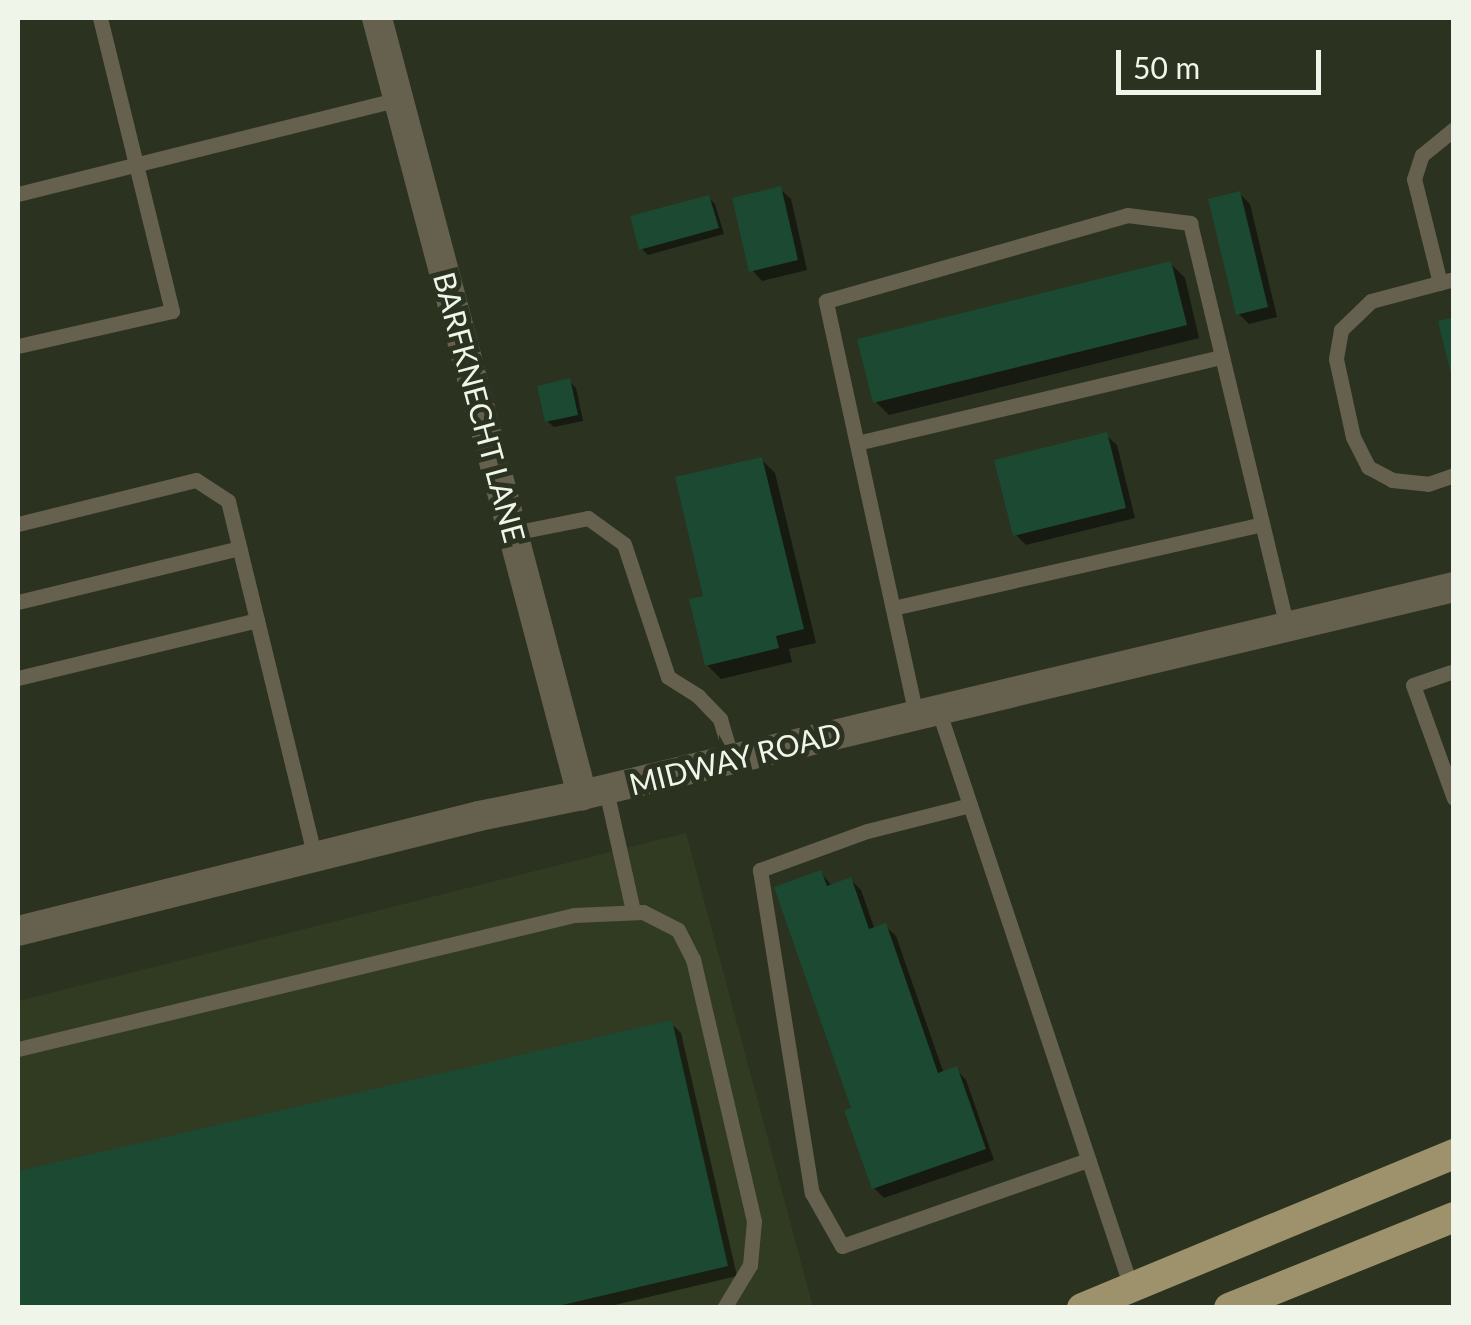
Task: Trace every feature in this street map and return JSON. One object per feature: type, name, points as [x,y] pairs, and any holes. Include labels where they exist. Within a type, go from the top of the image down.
[{"type":"main road","points":[[1082,1308],[1454,1154]]},
{"type":"main road","points":[[1229,1308],[1454,1216]]},
{"type":"street","name":"BARFKNECHT LANE","points":[[377,18],[513,533],[594,793]]},
{"type":"street","name":"MIDWAY ROAD","points":[[18,932],[315,857],[1454,588]]},
{"type":"lane","points":[[18,346],[172,311],[100,18]]},
{"type":"lane","points":[[18,194],[399,99]]},
{"type":"lane","points":[[1454,129],[1422,155],[1414,179],[1446,281],[1371,301],[1341,330],[1336,358],[1353,437],[1368,466],[1392,480],[1428,484],[1454,474]]},
{"type":"lane","points":[[1130,1287],[970,805],[927,712],[893,608],[826,301],[1127,215],[1190,223],[1287,626]]},
{"type":"lane","points":[[857,443],[1222,356]]},
{"type":"lane","points":[[18,524],[196,480],[228,501],[315,857]]},
{"type":"lane","points":[[513,533],[588,518],[624,544],[668,677],[698,696],[720,719],[732,759]]},
{"type":"lane","points":[[893,608],[1262,524]]},
{"type":"lane","points":[[18,602],[240,548]]},
{"type":"lane","points":[[18,678],[257,620]]},
{"type":"lane","points":[[1454,671],[1413,685],[1454,798]]},
{"type":"lane","points":[[594,793],[633,911]]},
{"type":"lane","points":[[970,805],[867,832],[760,870],[812,1193],[842,1246],[1088,1160]]},
{"type":"lane","points":[[18,1049],[574,915],[633,911],[662,919],[678,930],[694,959],[756,1237],[750,1265],[724,1308]]},
{"type":"shaded area","points":[[686,833],[813,1307],[18,1308],[18,1001]]},
{"type":"building","points":[[781,186],[798,260],[749,272],[732,198]]},
{"type":"building","points":[[1240,191],[1268,307],[1236,315],[1208,199]]},
{"type":"building","points":[[709,195],[719,228],[639,250],[630,216]]},
{"type":"building","points":[[1171,261],[1187,325],[873,403],[857,339]]},
{"type":"building","points":[[1454,317],[1454,378],[1452,379],[1438,321]]},
{"type":"building","points":[[570,378],[578,415],[545,422],[537,386]]},
{"type":"building","points":[[1107,432],[1126,508],[1013,536],[994,460]]},
{"type":"building","points":[[762,457],[804,629],[776,636],[779,648],[705,666],[689,599],[703,596],[675,477]]},
{"type":"building","points":[[821,870],[827,886],[851,877],[869,929],[886,923],[938,1073],[957,1066],[986,1149],[872,1189],[844,1110],[851,1108],[774,887]]},
{"type":"building","points":[[672,1020],[728,1266],[550,1308],[18,1308],[18,1171]]}]
